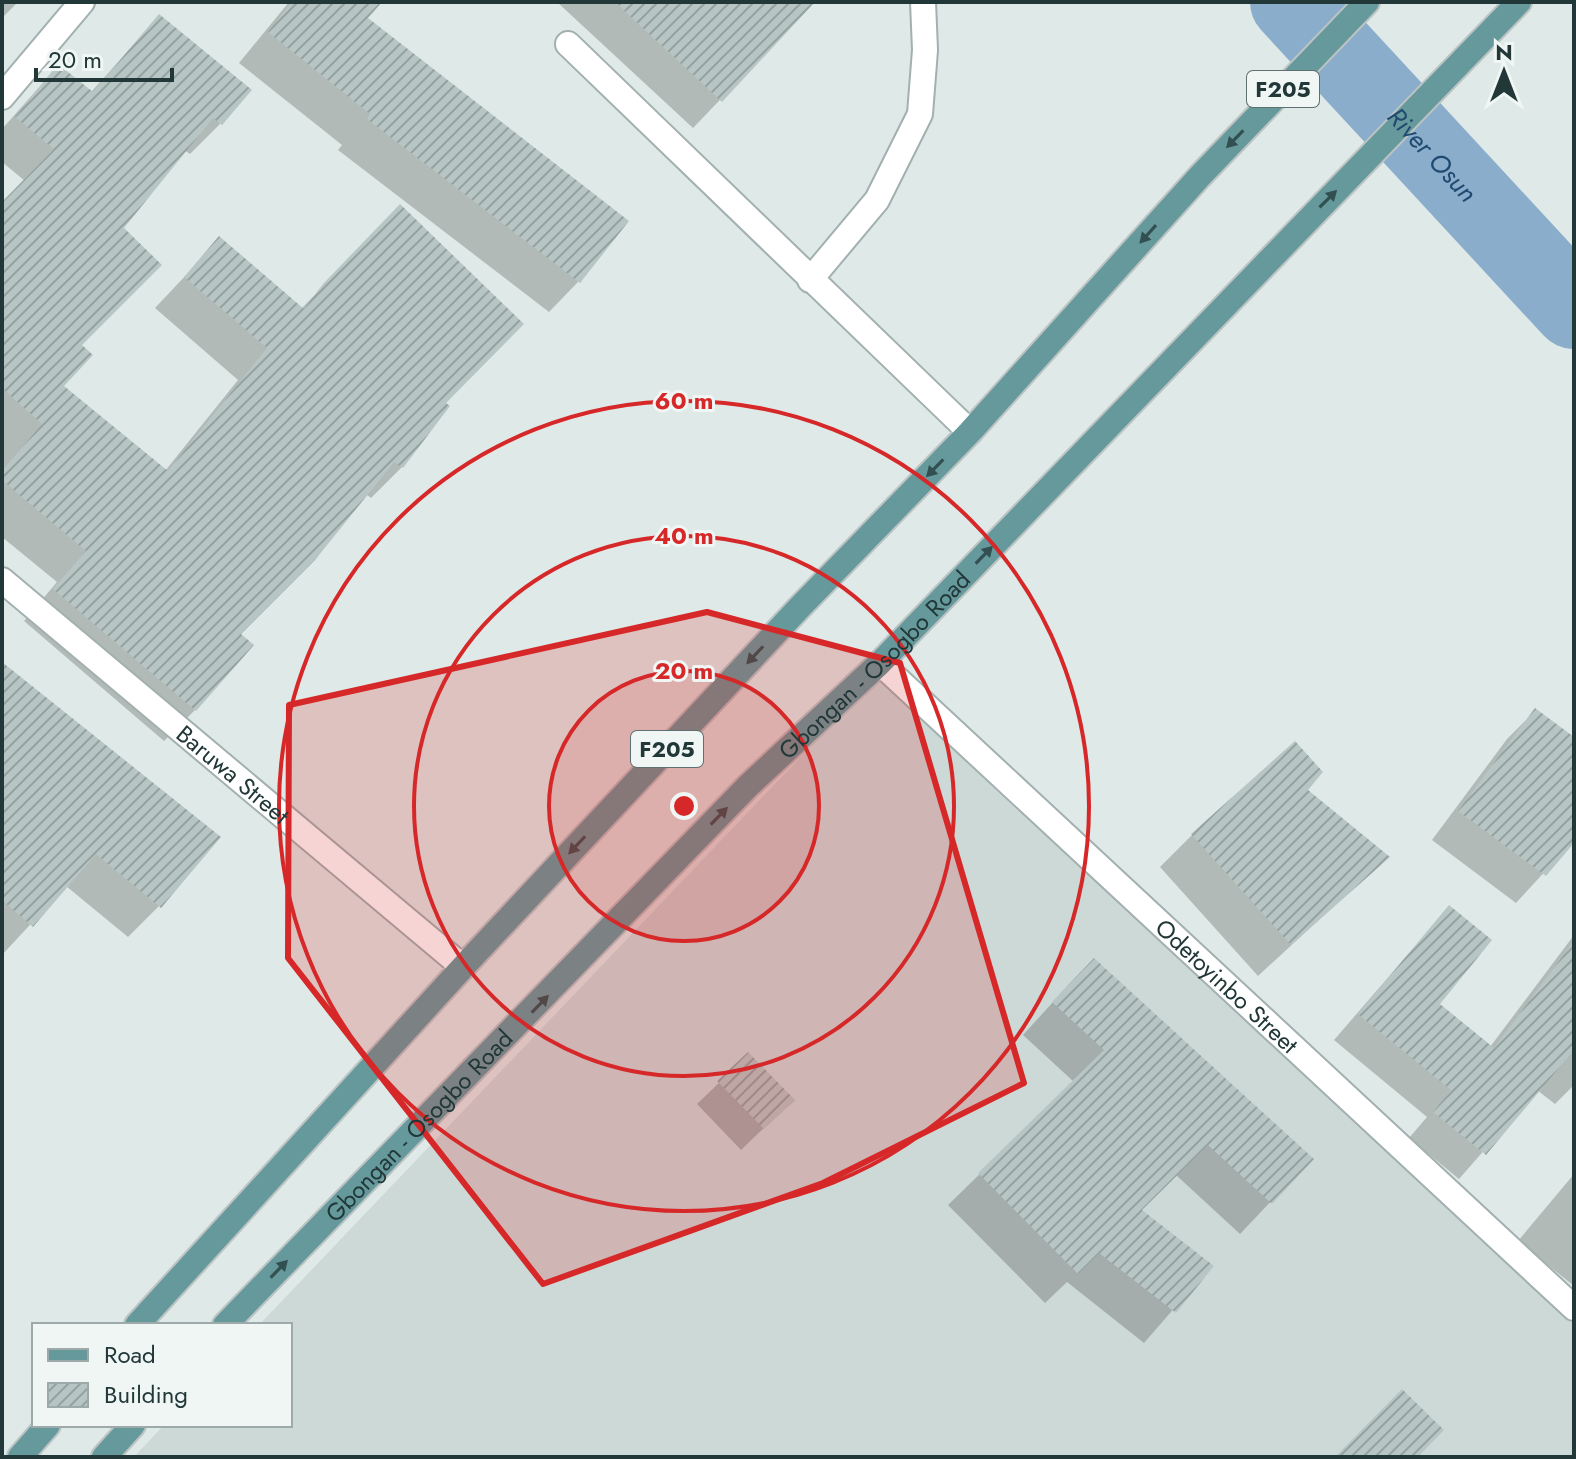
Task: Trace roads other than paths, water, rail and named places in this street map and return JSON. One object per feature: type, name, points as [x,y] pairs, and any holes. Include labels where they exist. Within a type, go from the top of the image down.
[{"type":"main road","name":"F205","points":[[139,1323],[463,967],[970,432],[1200,176],[1367,2]]},
{"type":"main road","name":"Gbongan - Osogbo Road","points":[[227,1323],[748,786],[880,663],[1519,2]]},
{"type":"main road","points":[[20,1457],[46,1427]]},
{"type":"main road","points":[[104,1457],[131,1427]]},
{"type":"street","points":[[2,97],[82,2]]},
{"type":"street","points":[[810,280],[877,200],[920,114],[925,50],[923,2]]},
{"type":"street","points":[[568,44],[970,432]]},
{"type":"street","name":"Baruwa Street","points":[[2,580],[463,967]]},
{"type":"street","name":"Odetoyinbo Street","points":[[880,663],[1574,1308]]},
{"type":"waterway","name":"River Osun","points":[[1291,2],[1574,308]]}]
